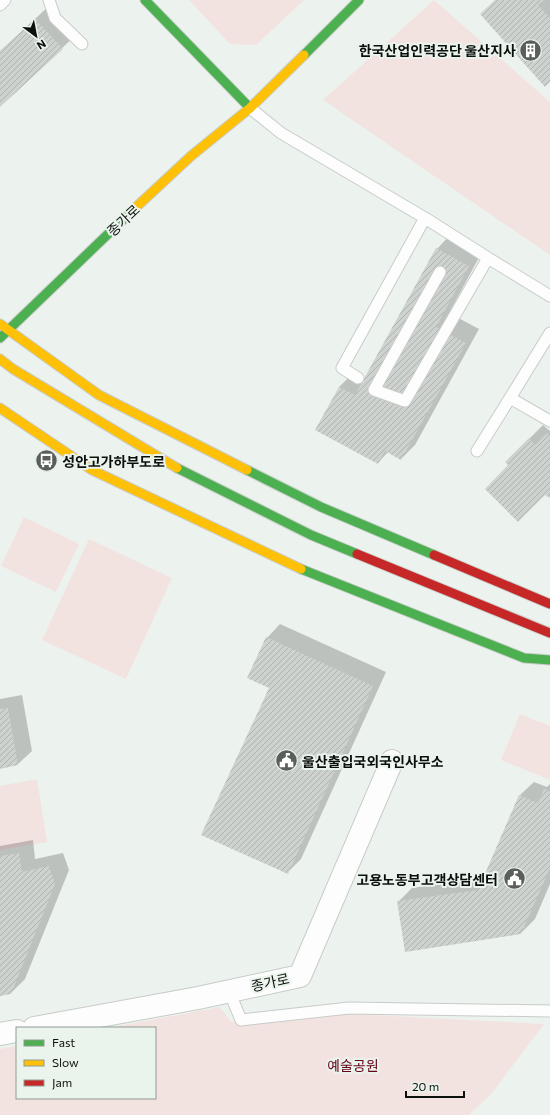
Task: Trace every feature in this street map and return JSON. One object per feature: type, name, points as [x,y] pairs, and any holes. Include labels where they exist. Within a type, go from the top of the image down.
[{"type":"street","points":[[145,0],[250,108]]},
{"type":"street","name":"종가로","points":[[0,338],[4,327],[77,263],[191,156],[250,108],[359,0]]},
{"type":"street","points":[[4,327],[99,395],[321,508],[550,604]]},
{"type":"street","points":[[0,359],[13,369],[178,468],[311,535],[549,632]]},
{"type":"street","points":[[0,408],[92,470],[289,564],[524,658],[550,660]]},
{"type":"street","name":"종가로","points":[[39,1027],[190,999],[300,976],[392,761]]},
{"type":"street","points":[[0,1034],[16,1031]]},
{"type":"lane","points":[[0,5],[5,0]]},
{"type":"lane","points":[[50,0],[55,18],[82,44]]},
{"type":"lane","points":[[250,108],[281,133],[425,218],[550,296]]},
{"type":"lane","points":[[358,378],[342,368],[425,218]]},
{"type":"lane","points":[[440,272],[374,390],[405,401],[488,258]]},
{"type":"lane","points":[[477,451],[550,333]]},
{"type":"lane","points":[[510,398],[550,421]]},
{"type":"lane","points":[[229,991],[241,1020],[349,1008],[550,1011]]},
{"type":"green space","points":[[189,0],[304,0],[256,45],[230,44]]},
{"type":"green space","points":[[434,0],[550,102],[550,255],[323,100]]},
{"type":"green space","points":[[24,517],[79,544],[56,592],[1,566]]},
{"type":"green space","points":[[89,539],[172,578],[126,679],[42,640]]},
{"type":"green space","points":[[520,714],[550,726],[550,780],[501,760]]},
{"type":"green space","points":[[37,779],[47,842],[0,850],[0,786]]},
{"type":"green space","name":"예술공원","points":[[220,1007],[231,1022],[353,1014],[544,1024],[492,1093],[469,1115],[0,1115],[0,1049],[16,1046],[16,1099],[156,1099],[156,1027],[114,1027]]},
{"type":"building","name":"한국산업인력공단 울산지사","points":[[495,0],[544,0],[538,5],[550,18],[550,82],[545,87],[480,14]]},
{"type":"building","points":[[35,19],[63,49],[0,107],[0,51]]},
{"type":"building","points":[[436,248],[469,266],[436,327],[466,343],[401,460],[385,451],[378,464],[315,430],[339,387],[355,395]]},
{"type":"building","points":[[547,433],[550,436],[550,498],[545,495],[518,522],[485,489],[508,465],[505,462],[529,438],[535,445]]},
{"type":"building","name":"울산출입국외국인사무소","points":[[266,637],[373,686],[288,874],[201,835],[269,688],[247,678]]},
{"type":"building","points":[[8,708],[18,765],[0,769],[0,709]]},
{"type":"building","name":"고용노동부고객상담센터","points":[[544,789],[550,791],[550,868],[521,934],[405,952],[397,901],[478,890],[519,795],[538,803]]},
{"type":"building","points":[[19,853],[22,872],[49,866],[55,884],[11,994],[0,996],[0,856]]},
{"type":"traffic: fast","points":[[145,0],[250,108]]},
{"type":"traffic: fast","points":[[304,55],[359,0]]},
{"type":"traffic: fast","points":[[0,338],[133,210]]},
{"type":"traffic: fast","points":[[177,468],[311,535],[357,554]]},
{"type":"traffic: fast","points":[[247,470],[321,507],[434,555]]},
{"type":"traffic: fast","points":[[301,569],[524,658],[550,660]]},
{"type":"traffic: slow","points":[[133,210],[191,156],[250,108],[304,55]]},
{"type":"traffic: slow","points":[[0,324],[99,395],[247,470]]},
{"type":"traffic: slow","points":[[0,359],[13,369],[177,468]]},
{"type":"traffic: slow","points":[[0,408],[92,470],[301,569]]},
{"type":"traffic: jam","points":[[357,554],[550,633]]},
{"type":"traffic: jam","points":[[434,555],[550,604]]},
{"type":"place","name":"한국산업인력공단 울산지사","points":[[531,50]]},
{"type":"place","name":"성안고가하부도로","points":[[46,461]]},
{"type":"place","name":"울산출입국외국인사무소","points":[[287,761]]},
{"type":"place","name":"고용노동부고객상담센터","points":[[514,879]]}]
